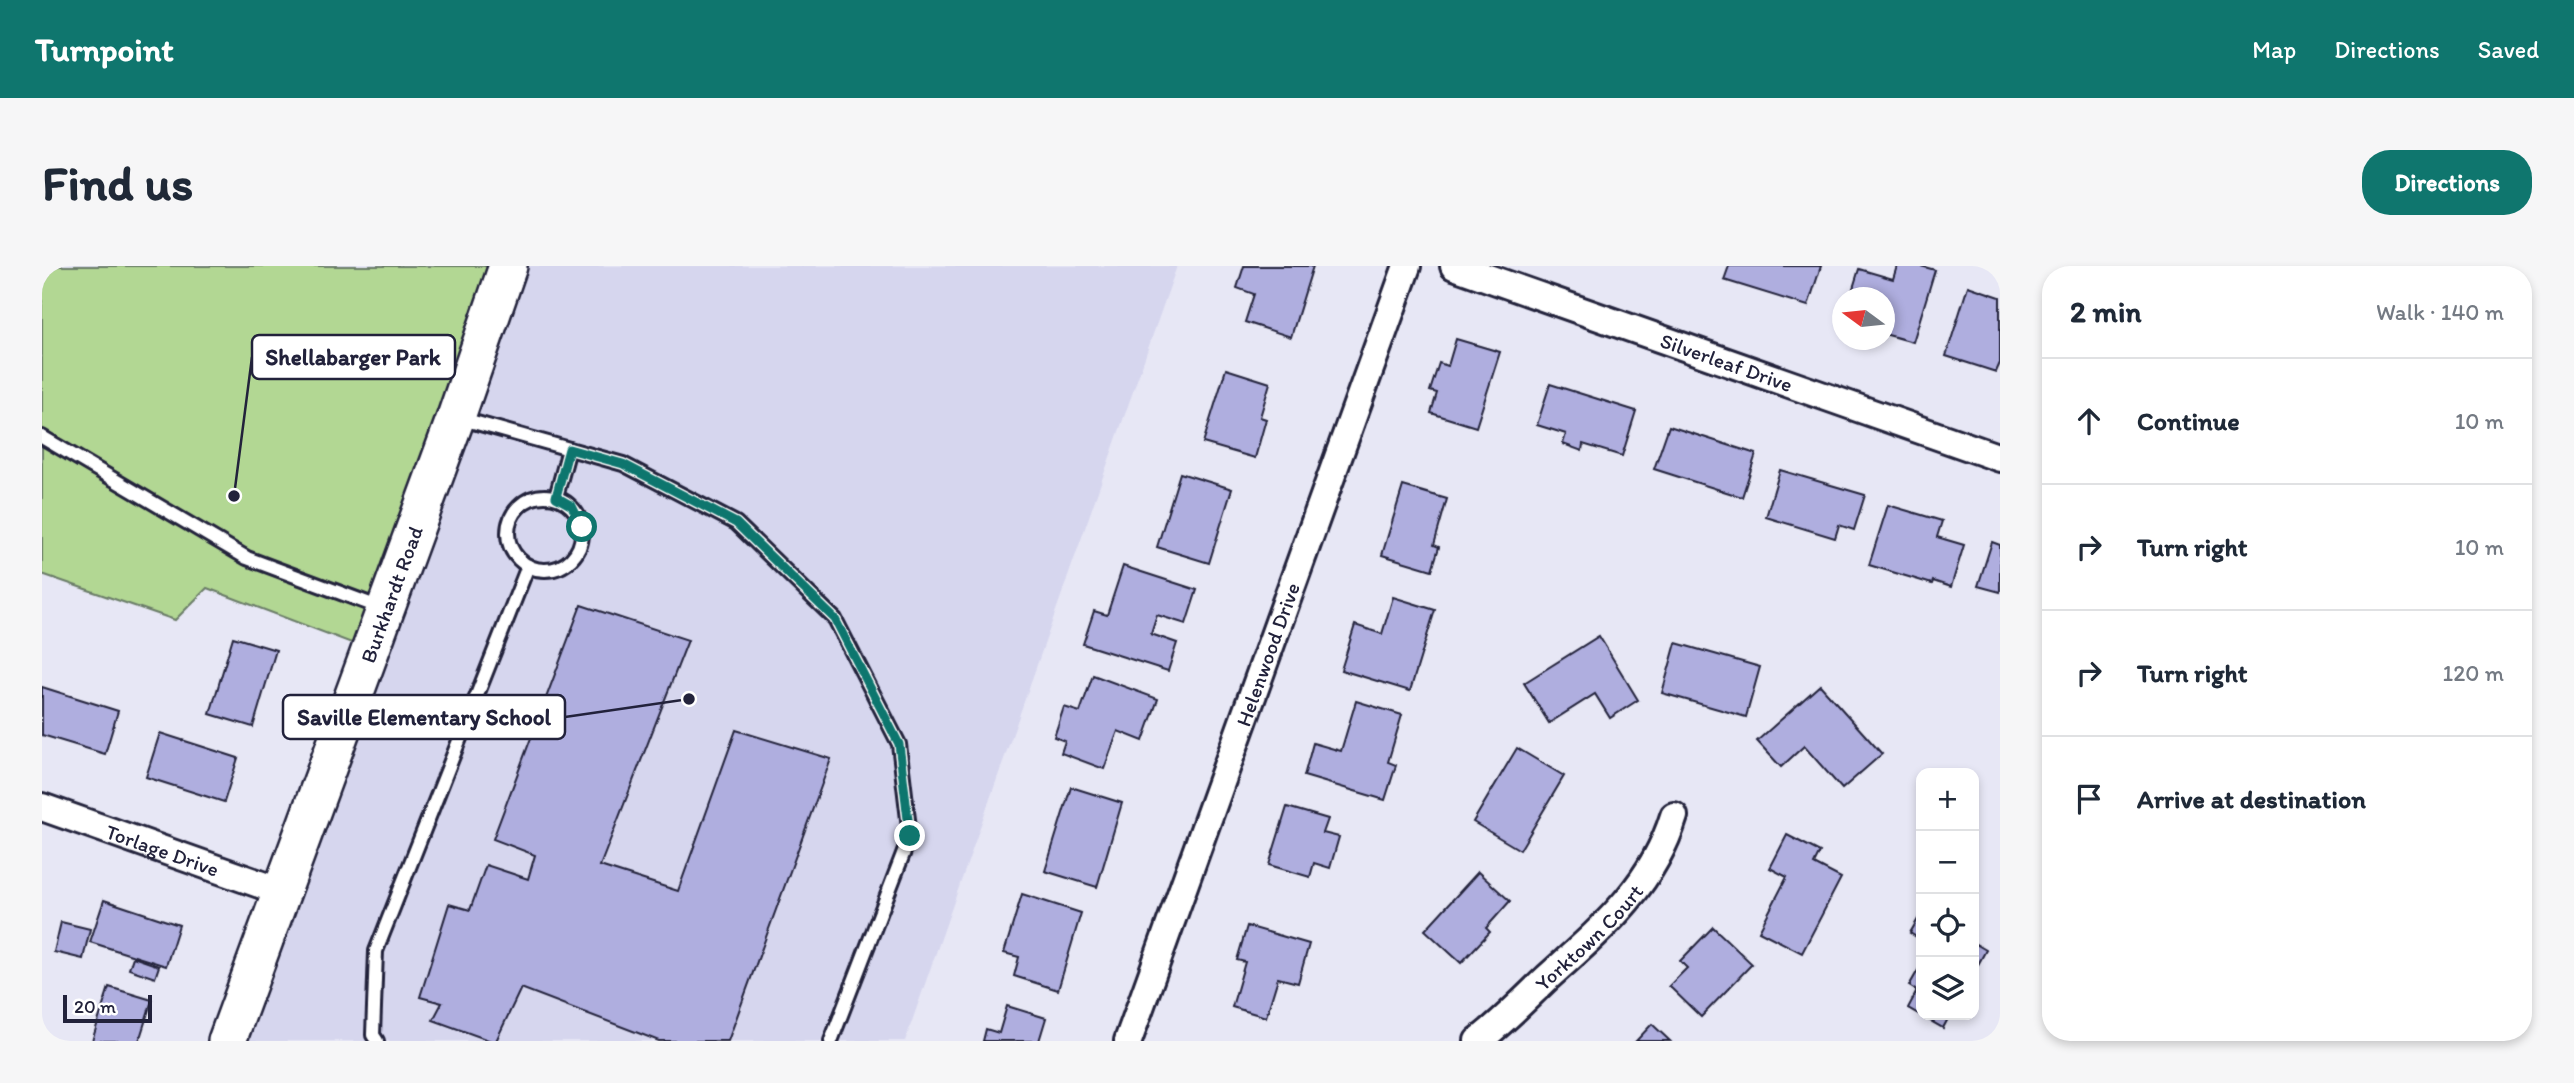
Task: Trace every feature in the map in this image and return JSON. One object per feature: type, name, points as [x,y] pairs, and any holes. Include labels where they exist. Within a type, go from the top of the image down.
[{"type":"main road","name":"Burkhardt Road","points":[[227,1041],[456,418],[508,266]]},
{"type":"street","name":"Helenwood Drive","points":[[1131,1040],[1407,266]]},
{"type":"street","name":"Silverleaf Drive","points":[[1454,266],[2000,458]]},
{"type":"street","name":"Torlage Drive","points":[[42,807],[282,892]]},
{"type":"street","name":"Yorktown Court","points":[[1478,1041],[1611,920],[1648,875],[1667,839],[1674,816]]},
{"type":"lane","points":[[456,418],[623,464],[736,523],[835,619],[899,744],[910,836],[831,1041]]},
{"type":"lane","points":[[42,437],[247,558],[385,609]]},
{"type":"lane","points":[[556,497],[569,449]]},
{"type":"lane","points":[[536,496],[556,497],[572,506],[579,516],[582,539],[572,560],[551,570],[539,570],[517,558],[510,547],[509,522],[524,501],[536,496]]},
{"type":"lane","points":[[377,1041],[373,1035],[376,951],[528,566]]},
{"type":"shaded area","points":[[508,266],[1177,266],[905,1041],[227,1041]]},
{"type":"green space","points":[[42,266],[508,266],[370,650],[207,588],[175,620],[42,574]]},
{"type":"building","points":[[1244,266],[1313,266],[1291,337],[1245,322],[1254,294],[1237,288]]},
{"type":"building","points":[[1729,266],[1821,266],[1808,306],[1724,280]]},
{"type":"building","points":[[1897,266],[1921,266],[1935,270],[1913,342],[1895,337],[1895,287],[1853,287],[1859,269],[1893,279]]},
{"type":"building","points":[[1968,286],[2000,297],[2000,363],[1996,372],[1946,356]]},
{"type":"building","points":[[1456,339],[1500,352],[1476,427],[1431,413],[1437,393],[1430,391],[1439,363],[1448,366]]},
{"type":"building","points":[[1226,369],[1270,383],[1260,417],[1266,419],[1255,458],[1203,443]]},
{"type":"building","points":[[1550,384],[1636,411],[1622,456],[1583,444],[1582,451],[1563,444],[1566,434],[1537,425]]},
{"type":"building","points":[[1669,426],[1756,454],[1742,497],[1654,469]]},
{"type":"building","points":[[1780,470],[1865,495],[1854,530],[1839,525],[1835,538],[1766,517]]},
{"type":"building","points":[[1180,473],[1232,489],[1209,563],[1157,547]]},
{"type":"building","points":[[1403,486],[1447,499],[1434,545],[1439,547],[1432,570],[1382,555]]},
{"type":"building","points":[[1888,505],[1942,521],[1937,537],[1964,545],[1951,587],[1869,565]]},
{"type":"building","points":[[1992,542],[2000,545],[2000,592],[1978,586]]},
{"type":"building","points":[[1123,566],[1197,590],[1186,624],[1157,615],[1151,634],[1177,643],[1168,671],[1083,644],[1094,611],[1107,615]]},
{"type":"building","points":[[1393,597],[1435,610],[1410,691],[1341,670],[1355,625],[1382,634]]},
{"type":"building","points":[[581,605],[688,640],[600,866],[678,891],[736,730],[831,759],[728,1041],[659,1041],[521,988],[496,1041],[491,1041],[433,1020],[442,1003],[420,997],[449,904],[470,910],[486,865],[528,879],[535,855],[493,839]]},
{"type":"building","points":[[1599,636],[1638,700],[1610,718],[1595,694],[1549,723],[1524,683]]},
{"type":"building","points":[[233,637],[276,650],[253,727],[210,714]]},
{"type":"building","points":[[1676,643],[1760,667],[1746,717],[1662,693]]},
{"type":"building","points":[[1093,675],[1158,699],[1143,741],[1118,731],[1104,769],[1061,753],[1065,741],[1054,737],[1064,707],[1080,712]]},
{"type":"building","points":[[1820,685],[1882,754],[1842,789],[1804,746],[1781,767],[1757,741]]},
{"type":"building","points":[[42,687],[118,711],[105,754],[42,735]]},
{"type":"building","points":[[1356,701],[1402,715],[1388,762],[1396,765],[1385,800],[1304,776],[1313,743],[1341,751]]},
{"type":"building","points":[[160,733],[238,758],[224,802],[146,777]]},
{"type":"building","points":[[1517,748],[1564,776],[1520,850],[1473,822]]},
{"type":"building","points":[[1071,787],[1122,803],[1097,887],[1045,871]]},
{"type":"building","points":[[1287,807],[1328,819],[1323,833],[1339,837],[1330,868],[1314,863],[1310,877],[1269,865]]},
{"type":"building","points":[[1787,835],[1820,852],[1814,864],[1841,878],[1802,953],[1759,931],[1787,877],[1770,868]]},
{"type":"building","points":[[1478,872],[1510,901],[1486,928],[1490,932],[1461,963],[1425,930]]},
{"type":"building","points":[[1022,894],[1081,913],[1058,990],[1014,976],[1019,957],[1004,953]]},
{"type":"building","points":[[104,900],[179,925],[166,966],[90,942]]},
{"type":"building","points":[[61,922],[90,929],[83,959],[54,952]]},
{"type":"building","points":[[1916,923],[1916,937],[1910,933]]},
{"type":"building","points":[[1247,926],[1309,944],[1298,983],[1278,978],[1266,1017],[1232,1007],[1245,962],[1237,960]]},
{"type":"building","points":[[1713,927],[1752,964],[1701,1017],[1669,986],[1687,968],[1680,961]]},
{"type":"building","points":[[1979,946],[1986,950],[1979,963]]},
{"type":"building","points":[[133,957],[159,966],[155,978],[129,969]]},
{"type":"building","points":[[1916,974],[1916,990],[1909,986]]},
{"type":"building","points":[[109,987],[152,1000],[139,1041],[92,1041]]},
{"type":"building","points":[[1916,993],[1916,1013],[1908,1008]]},
{"type":"building","points":[[1007,1006],[1046,1018],[1039,1041],[983,1041],[986,1029],[999,1033]]},
{"type":"building","points":[[1929,1020],[1947,1020],[1943,1028]]},
{"type":"building","points":[[1652,1024],[1670,1041],[1636,1041]]},
{"type":"place","name":"Shellabarger Park","points":[[234,496]]},
{"type":"place","name":"Saville Elementary School","points":[[689,699]]},
{"type":"route","points":[[582,527],[572,506],[556,497],[569,449],[623,464],[736,523],[835,619],[899,744],[910,836]]}]
